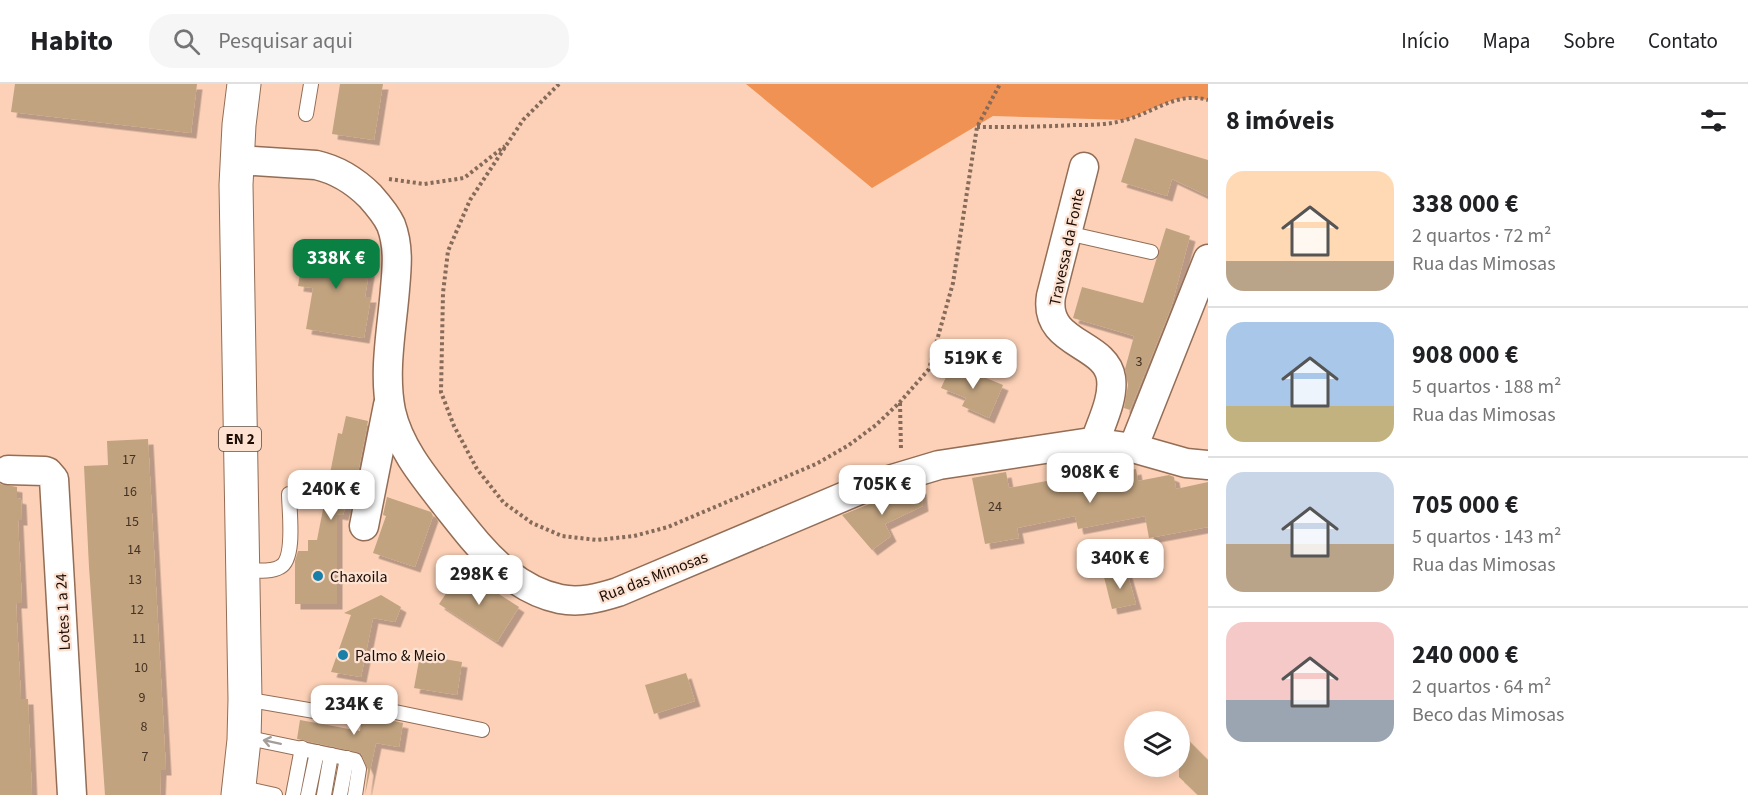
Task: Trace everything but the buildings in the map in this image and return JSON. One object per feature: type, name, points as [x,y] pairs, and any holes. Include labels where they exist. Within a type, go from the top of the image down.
[{"type":"main road","name":"EN 2","points":[[239,791],[245,699],[237,160],[239,117],[244,84]]},
{"type":"street","name":"Rua das Mimosas","points":[[237,160],[316,165],[338,171],[358,184],[387,216],[394,234],[397,253],[388,370],[389,397],[395,425],[410,456],[490,558],[517,580],[559,599],[581,600],[618,592],[869,486],[961,461],[1095,442],[1132,447],[1186,462],[1208,465]]},
{"type":"street","name":"Travessa da Fonte","points":[[1084,167],[1051,296],[1051,312],[1064,333],[1100,359],[1110,372],[1112,389],[1095,442]]},
{"type":"street","points":[[1132,447],[1208,259]]},
{"type":"street","points":[[364,526],[389,397]]},
{"type":"street","name":"Lotes 1 a 24","points":[[8,470],[45,471],[54,479],[72,795]]},
{"type":"lane","points":[[306,114],[311,84]]},
{"type":"lane","points":[[1067,232],[1152,252]]},
{"type":"lane","points":[[242,570],[270,570],[286,563],[290,546],[289,494]]},
{"type":"lane","points":[[245,699],[326,713],[376,708],[482,730]]},
{"type":"lane","points":[[244,737],[355,760],[359,766],[355,795]]},
{"type":"lane","points":[[293,795],[302,748]]},
{"type":"lane","points":[[308,795],[317,752]]},
{"type":"lane","points":[[324,795],[331,755]]},
{"type":"lane","points":[[340,795],[347,758]]},
{"type":"lane","points":[[239,791],[275,795]]},
{"type":"path","points":[[560,84],[523,120],[471,200],[448,251],[443,293],[441,392],[454,426],[477,469],[504,503],[532,523],[562,536],[597,540],[634,536],[668,527],[816,464],[849,446],[900,402],[928,369],[932,358],[953,283],[977,127],[1000,84]]},
{"type":"path","points":[[977,127],[1098,124],[1125,120],[1173,100],[1189,98],[1208,100]]},
{"type":"path","points":[[381,178],[424,184],[464,178],[508,143]]},
{"type":"path","points":[[900,402],[902,476]]},
{"type":"shaded area","points":[[746,84],[1208,84],[1208,100],[1189,97],[1173,100],[1125,120],[993,116],[872,188]]},
{"type":"place","name":"Chaxoila","points":[[318,576]]},
{"type":"place","name":"Palmo & Meio","points":[[343,655]]}]
